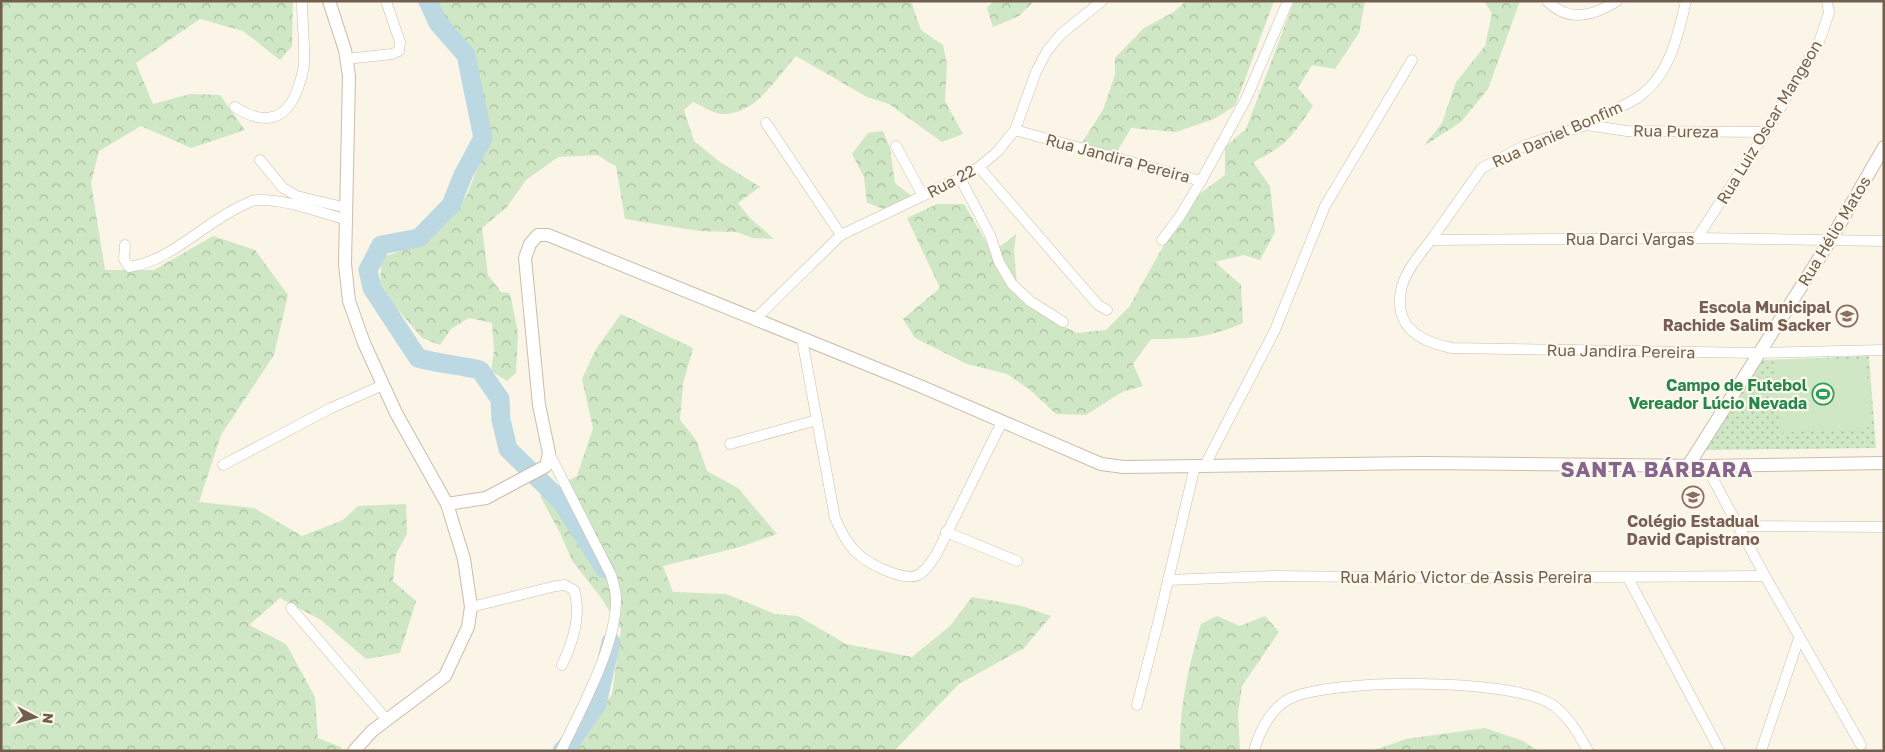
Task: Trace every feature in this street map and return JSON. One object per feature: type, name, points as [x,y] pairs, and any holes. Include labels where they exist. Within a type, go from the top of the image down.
[{"type":"street","points":[[235,106],[246,114],[270,118],[281,114],[294,100],[304,65],[302,1]]},
{"type":"street","points":[[329,1],[346,59],[350,110],[345,264],[349,300],[364,343],[396,414],[448,504],[464,558],[471,607],[468,627],[445,676],[362,740],[354,751]]},
{"type":"street","points":[[346,59],[392,54],[399,50],[400,42],[386,1]]},
{"type":"street","name":"Rua 22","points":[[755,319],[841,235],[960,178],[979,167],[997,152],[1015,130],[1036,72],[1047,51],[1061,34],[1102,1]]},
{"type":"street","name":"Rua Jandira Pereira","points":[[1015,130],[1201,181],[1246,99],[1288,1]]},
{"type":"street","points":[[1547,1],[1554,9],[1568,15],[1590,16],[1617,1]]},
{"type":"street","name":"Rua Daniel Bonfim","points":[[1431,240],[1482,168],[1526,145],[1586,125],[1592,120],[1638,98],[1661,76],[1679,34],[1686,1]]},
{"type":"street","name":"Rua Luiz Oscar Mangeon","points":[[1697,238],[1766,132],[1819,42],[1829,13],[1827,1]]},
{"type":"street","points":[[1137,705],[1168,580],[1200,467],[1275,330],[1325,206],[1412,60]]},
{"type":"street","points":[[766,123],[841,235]]},
{"type":"street","name":"Rua Pureza","points":[[1586,125],[1627,131],[1766,132]]},
{"type":"street","points":[[896,146],[923,196]]},
{"type":"street","name":"Rua Hélio Matos","points":[[1688,466],[1830,241],[1884,147]]},
{"type":"street","points":[[260,160],[283,188],[297,196],[347,214]]},
{"type":"street","points":[[979,167],[1098,305],[1107,310]]},
{"type":"street","points":[[960,178],[990,235],[999,262],[1012,284],[1030,301],[1064,322]]},
{"type":"street","points":[[1162,240],[1180,216],[1201,181]]},
{"type":"street","points":[[124,245],[124,259],[129,267],[138,266],[180,245],[223,215],[255,200],[347,214]]},
{"type":"street","points":[[561,751],[585,701],[606,649],[613,623],[616,598],[611,575],[549,453],[540,405],[526,280],[525,258],[530,244],[538,235],[548,235],[566,240],[1102,464],[1124,467],[1200,467],[1416,463],[1688,466],[1884,463]]},
{"type":"street","name":"Rua Darci Vargas","points":[[1431,240],[1697,238],[1884,241]]},
{"type":"street","name":"Rua Jandira Pereira","points":[[1431,240],[1402,286],[1401,307],[1405,324],[1418,337],[1433,344],[1452,348],[1758,354],[1884,350]]},
{"type":"street","points":[[802,339],[835,518],[844,538],[858,555],[890,573],[908,577],[918,576],[925,570],[936,555],[1002,422]]},
{"type":"street","points":[[223,465],[331,408],[382,385]]},
{"type":"street","points":[[730,444],[817,420]]},
{"type":"street","points":[[448,504],[486,498],[541,469],[549,453]]},
{"type":"street","points":[[1706,466],[1765,576],[1861,745]]},
{"type":"street","points":[[1738,526],[1884,527]]},
{"type":"street","points":[[946,532],[1017,561]]},
{"type":"street","name":"Rua Mário Victor de Assis Pereira","points":[[1168,580],[1274,576],[1628,578],[1765,576]]},
{"type":"street","points":[[1628,578],[1720,751]]},
{"type":"street","points":[[471,607],[556,586],[565,585],[574,590],[577,610],[576,627],[572,645],[562,665]]},
{"type":"street","points":[[291,608],[387,720]]},
{"type":"street","points":[[1761,751],[1800,638]]},
{"type":"street","points":[[1254,751],[1269,718],[1289,699],[1318,690],[1427,684],[1502,688],[1550,703],[1576,729],[1588,751]]},
{"type":"green space","points":[[1,1],[293,1],[292,46],[280,60],[243,31],[200,19],[136,63],[153,104],[190,94],[220,95],[245,130],[191,148],[141,126],[99,151],[91,183],[105,270],[154,270],[213,236],[255,250],[288,295],[274,355],[221,435],[199,502],[254,508],[302,536],[343,520],[358,506],[406,504],[407,534],[396,554],[393,581],[416,601],[400,653],[366,659],[321,620],[280,598],[249,625],[286,644],[315,697],[318,738],[341,747],[341,751],[1,751]]},
{"type":"green space","points":[[434,1],[911,1],[921,30],[943,45],[947,64],[945,101],[963,134],[942,142],[889,104],[867,97],[796,56],[764,94],[755,102],[734,113],[718,114],[693,102],[684,110],[694,141],[720,162],[760,187],[738,203],[750,218],[774,239],[753,238],[736,232],[699,231],[625,219],[616,166],[597,155],[558,157],[526,180],[507,207],[482,228],[488,275],[501,292],[510,293],[518,333],[516,373],[507,381],[491,371],[494,351],[492,323],[469,318],[451,329],[440,345],[422,338],[395,306],[380,282],[382,257],[419,245],[438,232],[466,197],[491,134],[469,47],[438,11]]},
{"type":"green space","points":[[993,1],[1034,1],[1019,16],[993,27],[987,8]]},
{"type":"green space","points":[[1186,1],[1274,1],[1235,106],[1214,119],[1176,132],[1131,128],[1115,155],[1081,144],[1103,110],[1115,75],[1115,58],[1144,28],[1174,12]]},
{"type":"green space","points":[[1294,1],[1365,1],[1359,33],[1335,69],[1312,65],[1298,88],[1313,106],[1300,125],[1274,151],[1253,162],[1270,186],[1275,232],[1260,260],[1244,255],[1215,262],[1241,285],[1243,323],[1198,337],[1151,339],[1133,364],[1143,386],[1122,392],[1086,415],[1056,414],[1029,389],[1007,374],[967,364],[915,338],[903,319],[940,288],[907,218],[937,204],[964,204],[987,243],[997,249],[1016,234],[1014,251],[1018,297],[1051,320],[1077,333],[1106,330],[1129,307],[1168,238],[1198,195],[1225,175],[1225,147],[1246,129]]},
{"type":"green space","points":[[1484,1],[1520,1],[1488,89],[1461,122],[1424,146],[1442,123],[1456,82],[1485,46],[1492,13]]},
{"type":"green space","points":[[883,131],[890,148],[895,183],[914,198],[884,209],[867,203],[864,177],[852,154],[868,133]]},
{"type":"green space","points":[[621,314],[693,348],[683,384],[680,420],[696,440],[707,471],[738,488],[777,534],[740,547],[663,566],[673,592],[726,594],[775,614],[798,616],[846,644],[912,657],[950,626],[972,597],[1022,606],[1051,616],[1024,648],[959,684],[894,751],[572,751],[612,694],[621,629],[599,595],[573,562],[540,496],[577,476],[593,428],[582,379],[596,349]]},
{"type":"green space","points":[[1869,356],[1876,448],[1704,450],[1762,360]]},
{"type":"green space","name":"Campo de Futebol Vereador Lúcio Nevada","points":[[1775,361],[1866,361],[1872,427],[1780,433]]},
{"type":"green space","points":[[1217,616],[1240,626],[1265,616],[1279,632],[1242,686],[1238,714],[1240,751],[1180,751],[1183,702],[1196,640],[1201,624]]},
{"type":"green space","points":[[1485,728],[1523,741],[1538,751],[1372,751],[1406,739]]},
{"type":"waterway","points":[[428,1],[438,23],[466,55],[483,138],[463,175],[451,205],[419,238],[381,245],[368,270],[372,288],[418,358],[480,370],[500,399],[501,420],[508,449],[561,501],[605,569]]},
{"type":"waterway","points":[[562,751],[597,704],[611,642]]},
{"type":"place","name":"Escola Municipal Rachide Salim Sacker","points":[[1847,316]]},
{"type":"place","name":"Campo de Futebol Vereador Lúcio Nevada","points":[[1823,394]]},
{"type":"place","name":"Colégio Estadual David Capistrano","points":[[1693,497]]},
{"type":"district","name":"SANTA BÁRBARA","points":[[1657,470]]}]
